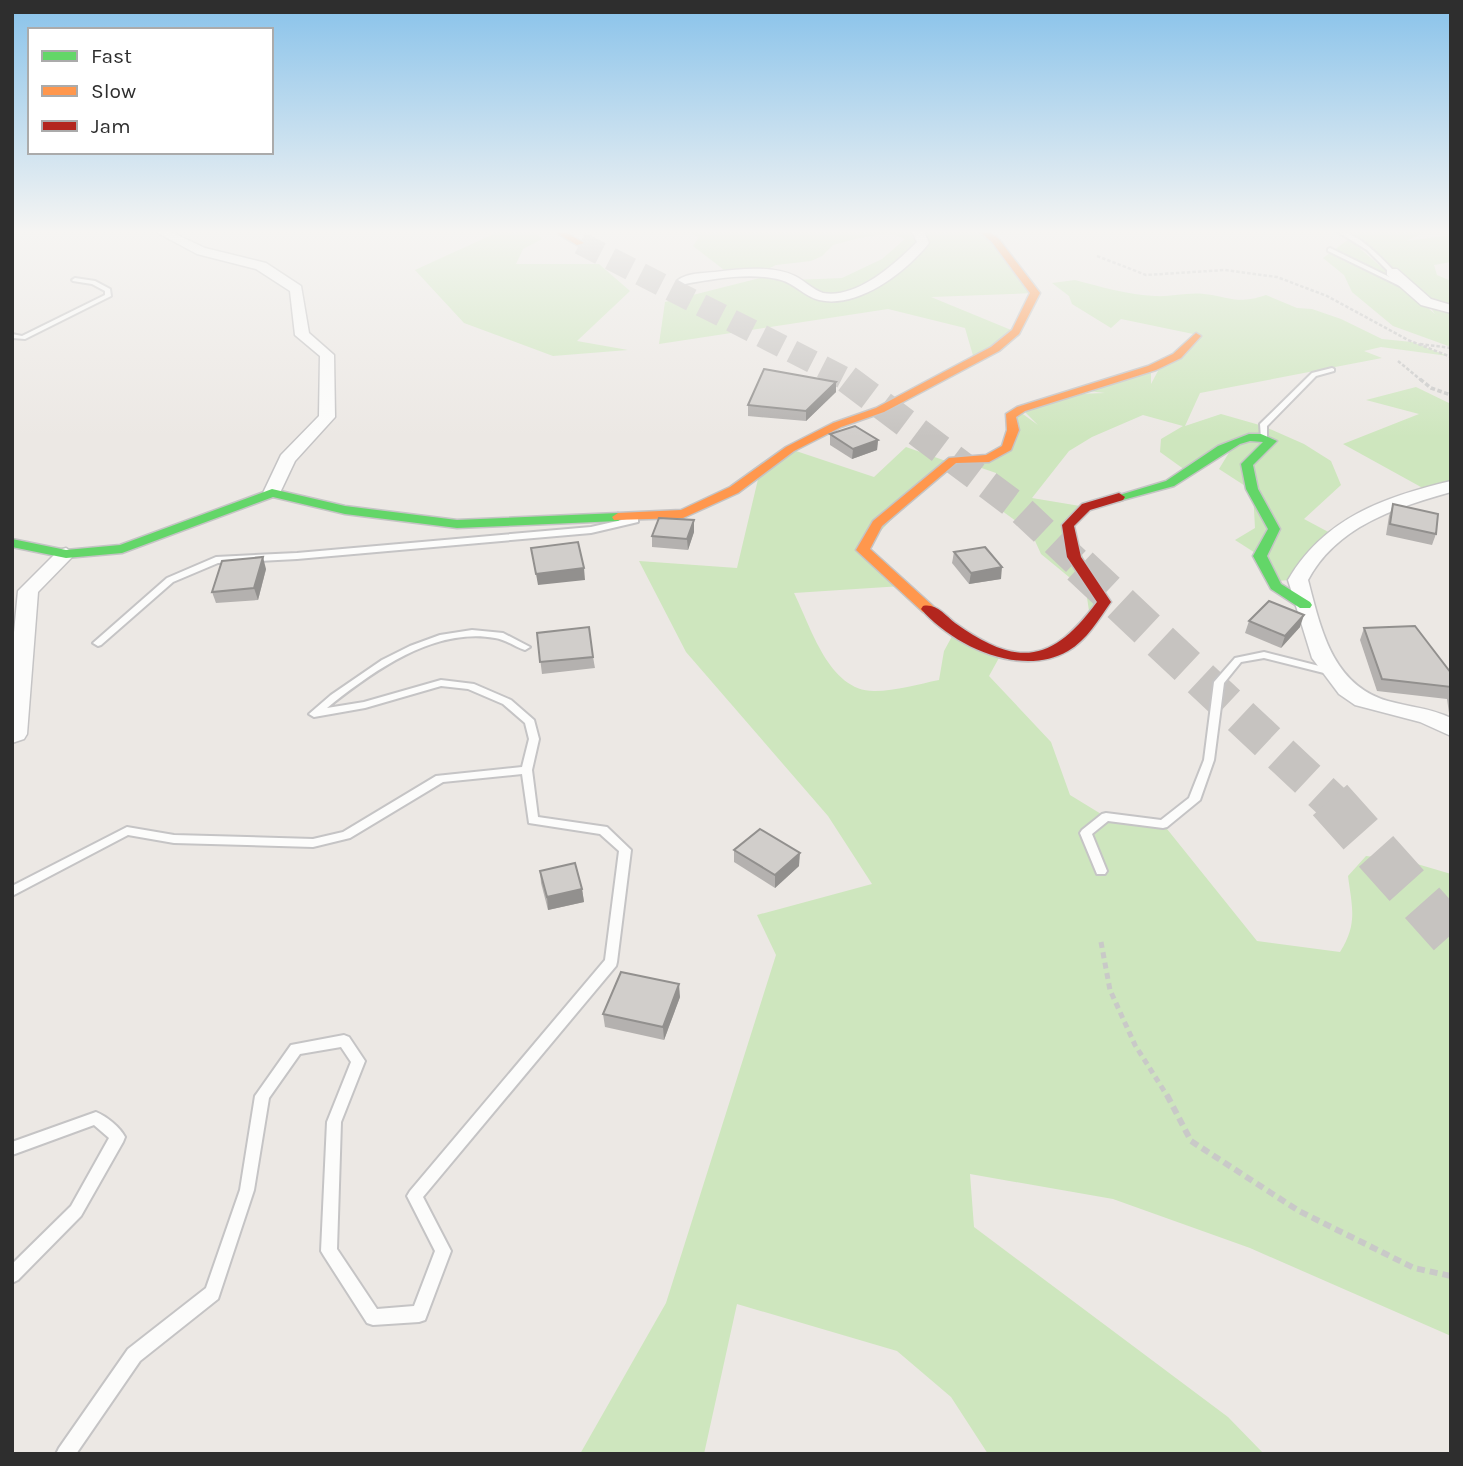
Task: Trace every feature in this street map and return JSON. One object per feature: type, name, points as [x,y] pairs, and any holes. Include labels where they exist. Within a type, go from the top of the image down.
[{"type":"main road","points":[[12,543],[66,554],[122,549],[272,493],[345,510],[457,524],[683,514],[734,491],[790,449],[837,425],[880,410],[995,349],[1016,332],[1031,300]]},
{"type":"main road","points":[[1196,336],[1177,356],[1152,368],[1021,409],[1010,415],[1016,430],[1014,441],[999,455],[974,461],[953,460],[877,524],[863,550],[956,629],[1000,656],[1032,657],[1070,644],[1091,624],[1104,602],[1086,579],[1068,547],[1068,525],[1086,507],[1175,481],[1185,470],[1234,444],[1252,435],[1264,436],[1271,441],[1247,464],[1252,491],[1274,518],[1275,536],[1260,556],[1270,582],[1286,598],[1305,605]]},
{"type":"street","points":[[272,493],[288,459],[327,416],[327,355],[302,335],[297,300]]},
{"type":"street","points":[[1424,300],[1451,309]]},
{"type":"street","points":[[1451,486],[1373,512],[1335,535],[1304,566],[1298,580],[1328,671],[1347,691],[1379,706],[1431,717],[1451,729]]},
{"type":"street","points":[[12,736],[16,734],[28,591],[66,554]]},
{"type":"lane","points":[[12,336],[23,338],[98,300]]},
{"type":"lane","points":[[1264,436],[1263,426],[1314,374],[1332,370]]},
{"type":"lane","points":[[98,643],[170,580],[216,560],[297,556],[591,530],[651,516]]},
{"type":"lane","points":[[65,1454],[134,1355],[212,1293],[247,1189],[262,1096],[296,1049],[344,1041],[358,1061],[334,1122],[329,1251],[373,1317],[419,1314],[443,1251],[415,1196],[611,962],[625,850],[603,830],[533,820],[527,770],[534,739],[530,722],[507,702],[470,686],[441,683],[365,705],[314,714],[375,671],[432,638],[472,632],[515,640],[524,647]]},
{"type":"lane","points":[[1101,871],[1086,833],[1106,817],[1163,824],[1194,800],[1209,760],[1220,682],[1238,660],[1264,656],[1328,671]]},
{"type":"lane","points":[[12,892],[127,831],[174,839],[313,843],[346,835],[440,779],[527,770]]},
{"type":"lane","points":[[12,1149],[96,1118],[118,1137],[76,1211],[12,1275]]},
{"type":"path","points":[[1329,300],[1412,342],[1451,357]]},
{"type":"path","points":[[1412,342],[1451,348]]},
{"type":"path","points":[[1398,361],[1430,388],[1451,395]]},
{"type":"path","points":[[1101,942],[1110,990],[1135,1045],[1158,1080],[1191,1141],[1299,1211],[1414,1268],[1451,1276]]},
{"type":"green space","points":[[443,300],[620,300],[577,341],[628,350],[553,356],[464,323]]},
{"type":"green space","points":[[939,300],[1016,332],[974,359],[965,328],[888,309],[659,344],[665,302]]},
{"type":"green space","points":[[1071,300],[1279,300],[1341,319],[1382,339],[1412,342],[1448,356],[1381,347],[1364,351],[1382,358],[1200,393],[1185,426],[1221,414],[1263,426],[1304,444],[1331,461],[1341,485],[1304,519],[1334,535],[1297,579],[1270,582],[1260,556],[1235,540],[1255,528],[1253,491],[1219,469],[1233,446],[1185,470],[1160,452],[1161,439],[1183,426],[1143,415],[1092,437],[1069,451],[1032,498],[1086,507],[1068,525],[1104,602],[1091,624],[1086,591],[1041,554],[1031,532],[998,508],[996,473],[967,463],[1000,456],[1020,412],[1038,425],[1023,410],[1077,394],[1105,393],[1088,391],[1151,371],[1151,384],[1159,369],[1198,335],[1121,319],[1111,328],[1072,304]]},
{"type":"green space","points":[[1362,300],[1419,300],[1435,314],[1428,304],[1451,310],[1451,347],[1393,326]]},
{"type":"green space","points":[[1426,300],[1451,300],[1451,308]]},
{"type":"green space","points":[[1416,387],[1451,404],[1451,485],[1430,492],[1343,444],[1419,414],[1366,400]]},
{"type":"green space","points":[[906,447],[946,461],[863,550],[902,586],[794,593],[824,655],[845,681],[859,688],[875,691],[939,680],[944,651],[956,629],[1000,656],[989,676],[1051,742],[1070,795],[1106,817],[1163,824],[1257,941],[1340,952],[1351,924],[1352,906],[1348,876],[1366,856],[1407,861],[1451,874],[1451,1336],[1250,1248],[1113,1199],[970,1174],[974,1227],[1228,1417],[1264,1454],[988,1454],[951,1397],[897,1351],[737,1304],[704,1454],[580,1454],[666,1303],[776,955],[757,915],[872,884],[828,816],[686,652],[639,561],[737,568],[759,475],[790,449],[874,477]]},
{"type":"building","points":[[764,369],[836,382],[806,411],[748,405]]},
{"type":"building","points":[[855,426],[878,440],[853,449],[830,434]]},
{"type":"building","points":[[1393,504],[1438,514],[1436,534],[1390,524]]},
{"type":"building","points":[[659,518],[694,520],[687,539],[652,536]]},
{"type":"building","points":[[578,542],[584,568],[536,574],[531,548]]},
{"type":"building","points":[[985,547],[1002,567],[971,573],[954,552]]},
{"type":"building","points":[[263,557],[254,588],[212,592],[222,561]]},
{"type":"building","points":[[1269,601],[1304,615],[1285,636],[1249,621]]},
{"type":"building","points":[[1415,626],[1451,673],[1451,687],[1382,679],[1364,628]]},
{"type":"building","points":[[589,627],[593,657],[540,662],[537,633]]},
{"type":"building","points":[[760,829],[800,853],[775,875],[734,850]]},
{"type":"building","points":[[575,863],[582,889],[547,897],[540,871]]},
{"type":"building","points":[[621,972],[679,984],[663,1027],[603,1014]]},
{"type":"tunnel","points":[[692,300],[849,380]]},
{"type":"tunnel","points":[[849,380],[1020,509],[1082,567]]},
{"type":"tunnel","points":[[1080,566],[1331,801]]},
{"type":"tunnel","points":[[1331,801],[1451,935]]},
{"type":"traffic: fast","points":[[1119,497],[1170,483],[1236,442],[1261,437],[1271,441],[1247,464],[1252,489],[1274,529],[1260,556],[1276,586],[1305,605]]},
{"type":"traffic: fast","points":[[12,543],[66,554],[122,549],[272,493],[345,510],[457,524],[618,517]]},
{"type":"traffic: slow","points":[[618,517],[683,514],[734,490],[790,449],[837,425],[880,410],[995,349],[1016,332],[1031,300]]},
{"type":"traffic: slow","points":[[928,609],[863,550],[877,524],[953,460],[989,458],[1007,448],[1013,430],[1010,416],[1021,409],[1152,368],[1177,356],[1196,336]]},
{"type":"traffic: jam","points":[[928,609],[976,642],[999,653],[1021,658],[1043,656],[1064,647],[1084,629],[1104,602],[1074,557],[1068,525],[1086,507],[1119,497]]}]
